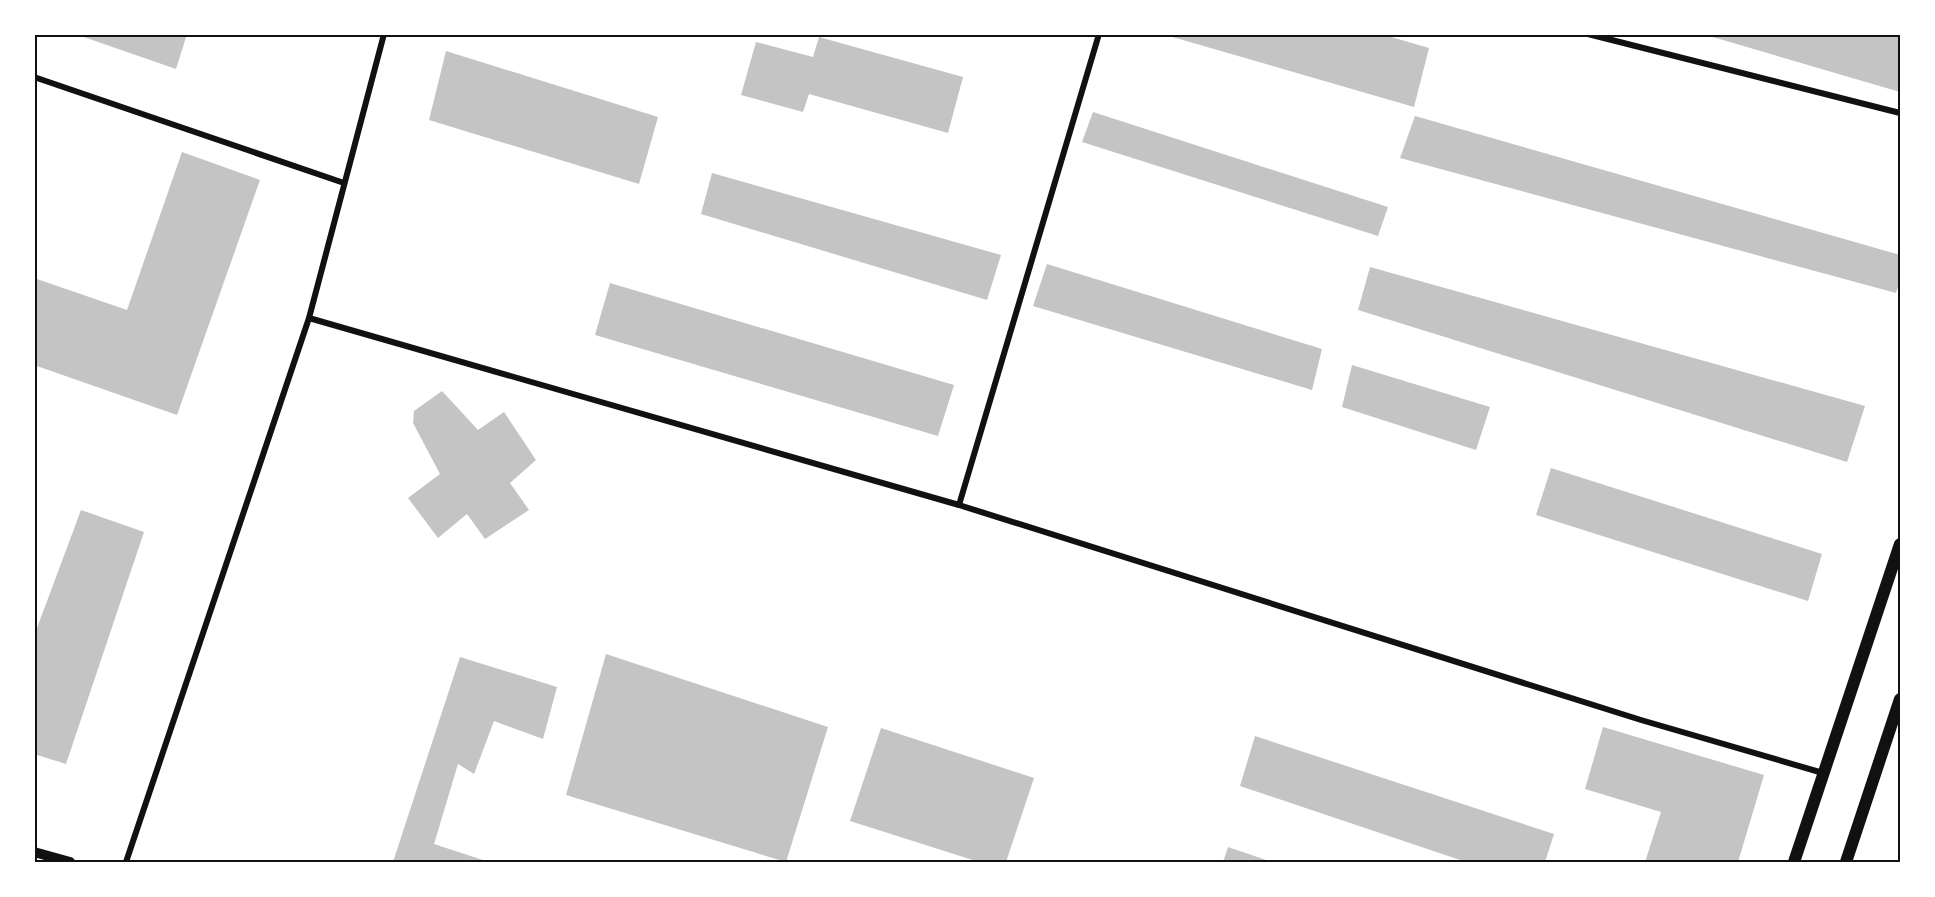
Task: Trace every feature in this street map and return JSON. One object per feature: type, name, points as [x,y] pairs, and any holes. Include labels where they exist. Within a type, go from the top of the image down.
[{"type":"main road","points":[[1794,862],[1900,544]]},
{"type":"main road","points":[[1846,862],[1900,699]]},
{"type":"street","points":[[126,862],[309,318],[384,34]]},
{"type":"street","points":[[959,506],[1099,34]]},
{"type":"street","points":[[1588,34],[1900,112]]},
{"type":"street","points":[[34,77],[344,183]]},
{"type":"street","points":[[309,318],[959,506],[1641,720],[1823,773]]},
{"type":"street","points":[[34,852],[70,862]]},
{"type":"building","points":[[75,34],[187,34],[176,69]]},
{"type":"building","points":[[1162,34],[1381,34],[1429,48],[1414,107]]},
{"type":"building","points":[[1706,34],[1900,34],[1900,92],[1706,35]]},
{"type":"building","points":[[819,37],[963,77],[948,133],[809,94],[803,112],[741,95],[756,42],[813,57]]},
{"type":"building","points":[[446,51],[658,117],[639,184],[429,120]]},
{"type":"building","points":[[1093,112],[1388,207],[1378,236],[1082,142]]},
{"type":"building","points":[[1415,116],[1900,255],[1900,280],[1896,293],[1400,158]]},
{"type":"building","points":[[182,152],[260,180],[177,415],[34,365],[34,278],[127,310]]},
{"type":"building","points":[[712,173],[1001,255],[987,300],[701,214]]},
{"type":"building","points":[[1047,264],[1322,349],[1312,390],[1033,306]]},
{"type":"building","points":[[1370,267],[1865,406],[1847,462],[1358,310]]},
{"type":"building","points":[[610,283],[954,385],[938,436],[595,335]]},
{"type":"building","points":[[1352,365],[1490,407],[1476,450],[1342,407]]},
{"type":"building","points":[[442,391],[478,430],[504,412],[536,460],[510,483],[529,510],[485,539],[467,514],[438,538],[408,498],[440,474],[413,423],[414,411]]},
{"type":"building","points":[[1551,468],[1822,554],[1808,601],[1536,515]]},
{"type":"building","points":[[81,510],[144,532],[66,764],[34,754],[34,636]]},
{"type":"building","points":[[606,654],[828,727],[786,862],[566,795]]},
{"type":"building","points":[[460,657],[557,687],[543,739],[494,721],[474,774],[458,764],[434,844],[489,862],[393,862]]},
{"type":"building","points":[[1603,727],[1764,775],[1738,862],[1645,862],[1661,812],[1585,789]]},
{"type":"building","points":[[881,728],[1034,778],[1006,862],[979,862],[850,821]]},
{"type":"building","points":[[1255,736],[1554,834],[1545,862],[1466,862],[1240,786]]},
{"type":"building","points":[[1228,847],[1272,862],[1223,862]]}]
